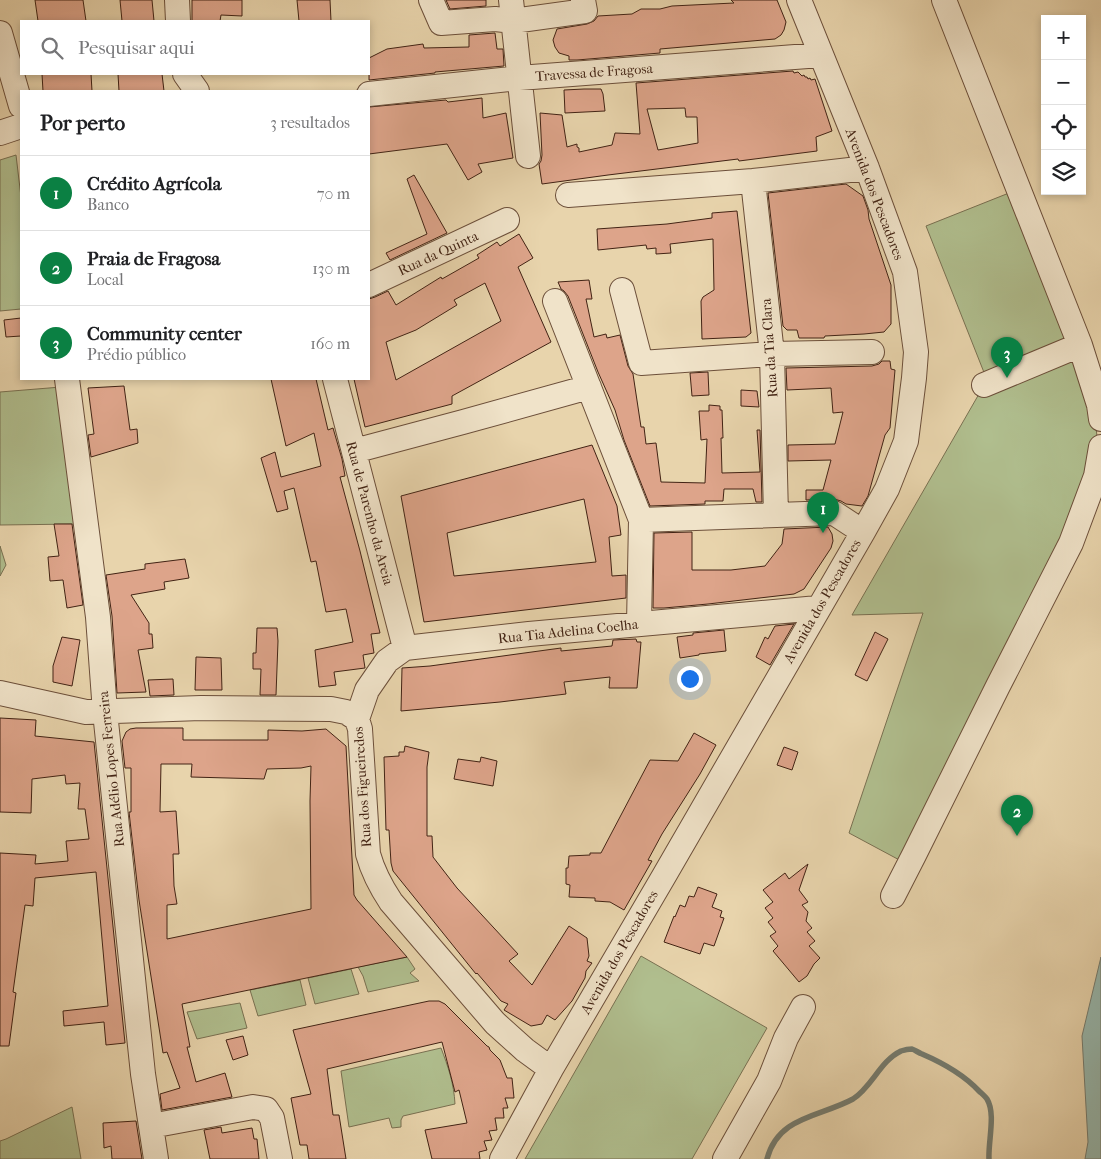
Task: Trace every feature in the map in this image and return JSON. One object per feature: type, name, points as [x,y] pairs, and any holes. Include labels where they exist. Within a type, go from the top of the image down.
[{"type":"street","points":[[177,0],[178,20]]},
{"type":"street","points":[[431,0],[441,23],[495,19],[512,10],[585,11],[583,0]]},
{"type":"street","name":"Avenida dos Pescadores","points":[[502,1159],[551,1069],[887,489],[906,440],[916,352],[905,272],[867,168],[799,0]]},
{"type":"street","points":[[944,0],[1080,345],[1099,404],[1101,419]]},
{"type":"street","points":[[512,10],[528,156]]},
{"type":"street","points":[[0,34],[20,103]]},
{"type":"street","name":"Travessa de Fragosa","points":[[370,94],[519,78],[821,54]]},
{"type":"street","points":[[186,75],[196,90]]},
{"type":"street","points":[[0,133],[20,126]]},
{"type":"street","points":[[568,195],[753,181],[867,168]]},
{"type":"street","name":"Rua da Tia Clara","points":[[753,181],[772,354],[776,515]]},
{"type":"street","name":"Rua da Quinta","points":[[370,285],[507,220]]},
{"type":"street","points":[[622,290],[641,363],[772,354],[872,352]]},
{"type":"street","points":[[555,301],[642,520],[639,624]]},
{"type":"street","points":[[984,385],[1080,345]]},
{"type":"street","name":"Rua Adélio Lopes Ferreira","points":[[67,380],[98,617],[105,712],[143,1074],[156,1159]]},
{"type":"street","name":"Rua de Parenho da Areia","points":[[335,380],[405,648]]},
{"type":"street","points":[[354,451],[589,387]]},
{"type":"street","points":[[893,896],[1070,543],[1096,476],[1101,447]]},
{"type":"street","points":[[642,520],[834,513],[862,532]]},
{"type":"street","name":"Rua Tia Adelina Coelha","points":[[405,648],[818,608]]},
{"type":"street","points":[[357,719],[367,690],[372,682],[387,661],[405,648]]},
{"type":"street","name":"Rua dos Figueiredos","points":[[0,693],[86,712],[201,708],[331,709],[346,712],[357,719],[360,729],[368,854],[380,886],[391,902],[495,1023],[525,1050],[551,1069]]},
{"type":"street","points":[[725,1159],[769,1081],[786,1038],[803,1007]]},
{"type":"street","points":[[151,1126],[253,1107],[266,1109],[272,1118],[280,1159]]},
{"type":"green space","points":[[16,155],[20,189],[20,309],[0,311],[0,160]]},
{"type":"green space","points":[[1014,191],[1094,406],[1097,437],[1065,543],[905,863],[849,833],[923,613],[852,615],[987,380],[926,226]]},
{"type":"green space","points":[[61,387],[78,524],[0,525],[0,392]]},
{"type":"green space","points":[[0,546],[6,565],[0,576]]},
{"type":"green space","points":[[641,956],[767,1028],[692,1159],[525,1159]]},
{"type":"green space","points":[[407,957],[415,969],[410,973],[419,981],[368,992],[358,967]]},
{"type":"green space","points":[[351,969],[359,994],[315,1004],[308,978]]},
{"type":"green space","points":[[300,980],[306,1005],[258,1016],[250,990]]},
{"type":"green space","points":[[240,1003],[247,1028],[197,1039],[187,1012]]},
{"type":"green space","points":[[441,1048],[450,1075],[455,1104],[403,1116],[401,1127],[392,1128],[389,1118],[349,1127],[341,1071]]},
{"type":"green space","points":[[72,1107],[81,1159],[0,1159],[0,1141]]},
{"type":"water","points":[[1101,957],[1101,1159],[1085,1159],[1088,1142],[1082,1036]]},
{"type":"building","points":[[35,0],[83,0],[86,20],[38,20]]},
{"type":"building","points":[[120,0],[152,0],[154,20],[122,20]]},
{"type":"building","points":[[192,0],[242,0],[242,16],[221,15],[220,20],[192,20]]},
{"type":"building","points":[[297,0],[330,0],[331,20],[299,20]]},
{"type":"building","points":[[446,0],[486,0],[486,6],[450,9]]},
{"type":"building","points":[[731,0],[777,0],[786,22],[781,35],[775,39],[660,49],[660,53],[577,60],[569,60],[569,56],[559,53],[553,40],[557,29],[587,24],[594,21],[598,16],[632,14],[641,9],[660,9],[672,6],[734,3]]},
{"type":"building","points":[[495,33],[497,49],[503,49],[504,66],[369,80],[370,58],[387,49],[423,44],[424,48],[469,47],[469,35]]},
{"type":"building","points":[[798,72],[808,79],[815,79],[832,131],[816,137],[817,151],[542,184],[539,164],[542,155],[540,113],[562,115],[567,147],[577,144],[579,152],[612,145],[615,133],[640,134],[636,83]],"holes":[[[685,108],[686,117],[697,117],[698,143],[658,150],[647,109]]]},
{"type":"building","points":[[42,75],[91,75],[92,90],[43,90]]},
{"type":"building","points":[[118,75],[162,75],[164,90],[119,90]]},
{"type":"building","points":[[601,89],[605,111],[565,113],[564,90]]},
{"type":"building","points":[[482,98],[483,118],[506,113],[513,158],[478,164],[482,172],[468,180],[447,144],[370,154],[370,107],[446,100],[448,102]]},
{"type":"building","points":[[414,175],[447,233],[390,260],[386,253],[427,234],[407,179]]},
{"type":"building","points":[[846,184],[863,196],[868,210],[869,219],[891,285],[891,324],[884,332],[825,336],[824,338],[799,338],[797,330],[787,330],[783,326],[768,193]]},
{"type":"building","points":[[737,211],[751,333],[746,337],[702,339],[701,301],[703,297],[714,290],[713,239],[670,244],[671,253],[656,254],[656,248],[647,249],[646,245],[598,250],[597,229],[667,224],[712,218],[712,213]]},
{"type":"building","points":[[519,234],[533,258],[518,267],[551,342],[452,396],[452,404],[365,427],[354,380],[370,380],[370,299],[388,291],[396,305],[441,277],[442,279],[479,258],[477,255],[497,242],[500,246]],"holes":[[[485,283],[501,321],[396,380],[386,342],[416,330],[457,305],[454,300]]]},
{"type":"building","points":[[589,280],[592,299],[586,299],[594,337],[606,334],[607,338],[620,335],[628,366],[633,374],[641,427],[644,427],[646,444],[656,443],[661,482],[705,483],[707,439],[701,440],[699,411],[709,411],[709,405],[720,406],[720,410],[722,410],[723,438],[721,438],[722,473],[760,472],[757,430],[760,430],[762,502],[756,502],[753,489],[724,489],[723,501],[705,501],[705,504],[650,506],[624,440],[615,410],[568,296],[561,289],[558,282]]},
{"type":"building","points":[[20,318],[20,336],[6,337],[4,320]]},
{"type":"building","points":[[882,361],[890,361],[891,369],[895,370],[890,428],[885,435],[868,496],[862,506],[846,504],[834,499],[806,500],[806,490],[823,490],[831,460],[788,461],[788,445],[835,444],[843,412],[833,413],[831,388],[787,390],[786,368],[872,366]]},
{"type":"building","points":[[708,372],[709,395],[692,396],[690,373]]},
{"type":"building","points":[[271,380],[316,380],[328,430],[333,428],[342,459],[345,476],[340,477],[380,633],[371,634],[374,653],[363,655],[365,668],[334,672],[336,685],[319,687],[315,650],[353,642],[346,609],[326,612],[316,561],[311,562],[294,488],[284,491],[288,509],[277,512],[261,458],[275,452],[281,477],[321,466],[314,433],[286,446]]},
{"type":"building","points":[[124,386],[130,430],[137,429],[138,443],[91,457],[88,435],[94,434],[88,388]]},
{"type":"building","points":[[741,390],[757,391],[759,407],[741,406]]},
{"type":"building","points":[[592,445],[617,506],[621,535],[609,537],[612,576],[626,575],[626,598],[424,622],[401,496]],"holes":[[[584,499],[596,562],[454,576],[447,533]]]},
{"type":"building","points":[[54,524],[72,524],[83,605],[67,608],[63,580],[50,581],[48,557],[59,556]]},
{"type":"building","points":[[828,527],[833,541],[831,548],[804,589],[794,594],[653,608],[654,533],[692,532],[692,570],[731,570],[765,566],[782,544],[784,529]]},
{"type":"building","points":[[185,559],[189,578],[164,582],[165,589],[131,595],[149,623],[149,634],[152,634],[153,648],[138,650],[146,692],[117,693],[112,616],[106,575],[145,569],[145,564]]},
{"type":"building","points":[[794,624],[770,665],[756,657],[765,637],[768,639],[775,626]]},
{"type":"building","points":[[257,628],[277,628],[276,695],[260,695],[261,669],[253,669],[253,653],[256,653]]},
{"type":"building","points":[[724,630],[726,651],[680,658],[677,637],[693,635],[693,633]]},
{"type":"building","points":[[875,632],[888,639],[867,681],[855,675]]},
{"type":"building","points":[[62,637],[80,640],[72,686],[53,682],[53,666]]},
{"type":"building","points":[[636,639],[637,642],[641,642],[637,688],[609,688],[610,677],[564,682],[566,694],[401,711],[402,668],[430,666],[561,648],[561,651],[612,646],[613,640]]},
{"type":"building","points":[[196,657],[221,658],[222,690],[195,690]]},
{"type":"building","points":[[173,679],[174,695],[150,696],[148,680]]},
{"type":"building","points":[[0,718],[36,720],[35,736],[94,742],[125,1043],[106,1045],[104,1022],[64,1026],[63,1011],[108,1006],[96,872],[35,878],[33,906],[25,905],[13,992],[16,993],[9,1046],[0,1046],[0,853],[36,855],[35,864],[68,861],[66,841],[89,839],[85,809],[78,809],[80,783],[66,784],[65,775],[32,779],[31,813],[0,812]]},
{"type":"building","points":[[183,728],[183,740],[268,740],[268,730],[302,731],[326,729],[346,746],[354,895],[407,957],[182,1004],[190,1047],[187,1047],[196,1082],[225,1073],[232,1097],[162,1110],[160,1094],[180,1088],[167,1052],[163,1053],[139,900],[129,812],[131,812],[131,768],[125,768],[122,741],[126,732],[130,729]],"holes":[[[161,764],[192,764],[191,777],[264,779],[267,769],[311,766],[311,909],[167,939],[167,905],[177,904],[174,886],[173,854],[179,854],[176,811],[160,812]]]},
{"type":"building","points":[[694,733],[716,745],[662,834],[648,860],[652,861],[624,910],[610,902],[595,901],[595,898],[569,897],[570,885],[566,884],[566,868],[568,868],[569,856],[601,853],[650,760],[678,761]]},
{"type":"building","points":[[405,746],[429,752],[427,767],[427,836],[432,836],[433,857],[457,888],[518,954],[509,961],[532,985],[569,926],[587,938],[589,956],[587,961],[592,963],[586,971],[585,978],[572,1001],[555,1020],[547,1015],[542,1024],[531,1026],[504,1010],[508,1004],[501,1001],[476,974],[393,871],[389,830],[386,830],[384,757],[399,756],[399,752],[404,752]]},
{"type":"building","points":[[784,747],[798,752],[792,770],[777,765]]},
{"type":"building","points":[[481,757],[497,761],[493,786],[454,779],[458,759],[480,762]]},
{"type":"building","points":[[808,864],[799,890],[808,902],[802,905],[808,912],[806,921],[812,928],[807,932],[815,941],[809,946],[820,958],[807,976],[799,982],[773,951],[778,946],[770,936],[776,932],[768,922],[773,918],[765,908],[773,902],[763,890],[785,873],[789,879]]},
{"type":"building","points":[[698,887],[717,894],[712,907],[722,911],[720,917],[724,918],[714,946],[704,943],[700,954],[664,942],[680,905],[685,907],[689,896],[694,897]]},
{"type":"building","points":[[429,1001],[439,1001],[445,1004],[489,1047],[500,1060],[507,1078],[512,1078],[514,1098],[505,1098],[508,1108],[503,1108],[504,1118],[495,1118],[497,1130],[489,1131],[492,1140],[484,1141],[487,1150],[479,1152],[480,1159],[432,1159],[425,1130],[467,1123],[459,1090],[455,1092],[442,1042],[327,1069],[333,1115],[339,1115],[346,1159],[309,1159],[307,1145],[300,1145],[291,1098],[311,1094],[293,1030]]},
{"type":"building","points":[[243,1036],[248,1055],[233,1060],[226,1040]]},
{"type":"building","points":[[136,1121],[142,1159],[112,1159],[111,1146],[104,1148],[103,1123]]},
{"type":"building","points":[[221,1127],[222,1133],[252,1128],[254,1139],[257,1139],[259,1159],[210,1159],[204,1130]]},
{"type":"waterway","points":[[767,1159],[780,1134],[790,1126],[853,1099],[866,1088],[894,1055],[901,1051],[912,1049],[959,1074],[987,1099],[991,1112],[989,1159]]},
{"type":"place","name":"Community center","points":[[1007,378]]},
{"type":"place","name":"Crédito Agrícola","points":[[823,533]]},
{"type":"place","name":"Praia de Fragosa","points":[[1017,836]]}]
